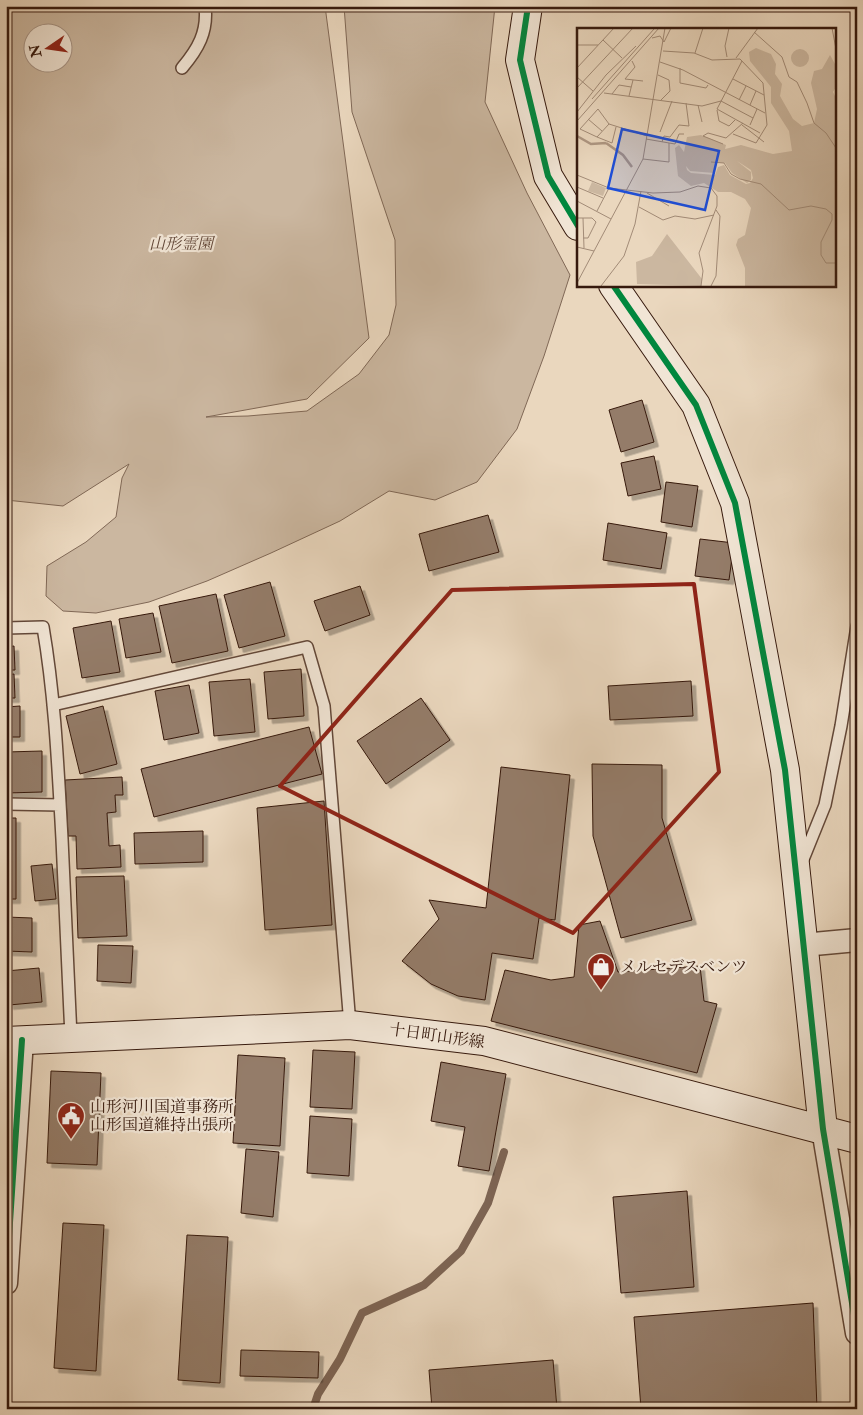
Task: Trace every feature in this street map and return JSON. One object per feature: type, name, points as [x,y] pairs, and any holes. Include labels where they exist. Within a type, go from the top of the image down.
[{"type":"street","points":[[528,6],[520,60],[548,176],[577,224]]},
{"type":"street","points":[[614,286],[696,405],[735,503],[785,770],[823,1129],[857,1333]]},
{"type":"street","points":[[803,945],[857,940]]},
{"type":"street","name":"十日町山形線","points":[[14,1041],[350,1025],[484,1042],[857,1139]]},
{"type":"street","points":[[6,1283],[14,1041]]},
{"type":"lane","points":[[182,68],[196,51],[205,29],[205,6]]},
{"type":"lane","points":[[796,875],[825,805],[842,726],[857,626]]},
{"type":"lane","points":[[6,628],[43,627],[53,705],[60,806],[71,1038]]},
{"type":"lane","points":[[53,705],[308,648],[324,706],[350,1025]]},
{"type":"lane","points":[[6,804],[60,806]]},
{"type":"highlighted area","points":[[694,584],[719,772],[573,933],[280,786],[452,590]]},
{"type":"green space","name":"山形霊園","points":[[6,6],[325,6],[369,338],[307,399],[206,417],[307,411],[359,374],[389,335],[396,305],[395,240],[352,112],[344,6],[495,6],[485,102],[527,193],[570,275],[544,356],[517,429],[477,482],[435,500],[389,491],[340,521],[207,581],[149,602],[96,613],[63,611],[46,596],[47,566],[86,542],[116,517],[122,478],[129,464],[63,506],[6,500]]},
{"type":"building","points":[[642,400],[654,442],[621,452],[609,410]]},
{"type":"building","points":[[654,456],[661,489],[628,496],[621,463]]},
{"type":"building","points":[[666,482],[698,486],[692,527],[661,522]]},
{"type":"building","points":[[488,515],[499,552],[429,571],[419,534]]},
{"type":"building","points":[[608,523],[667,533],[661,569],[603,560]]},
{"type":"building","points":[[700,539],[734,543],[729,580],[695,576]]},
{"type":"building","points":[[270,582],[285,636],[239,648],[224,595]]},
{"type":"building","points":[[360,586],[370,615],[325,631],[314,601]]},
{"type":"building","points":[[216,594],[228,651],[172,663],[159,606]]},
{"type":"building","points":[[153,613],[161,652],[126,658],[119,619]]},
{"type":"building","points":[[111,621],[120,672],[82,678],[73,628]]},
{"type":"building","points":[[14,646],[15,670],[6,670],[6,647]]},
{"type":"building","points":[[301,669],[304,716],[268,719],[264,672]]},
{"type":"building","points":[[14,674],[15,698],[6,698],[6,675]]},
{"type":"building","points":[[250,679],[255,732],[214,736],[209,682]]},
{"type":"building","points":[[691,681],[693,716],[610,720],[608,686]]},
{"type":"building","points":[[189,685],[199,733],[164,740],[155,691]]},
{"type":"building","points":[[421,698],[450,740],[386,784],[357,741]]},
{"type":"building","points":[[20,706],[20,737],[6,737],[6,707]]},
{"type":"building","points":[[103,706],[117,764],[80,774],[66,716]]},
{"type":"building","points":[[309,727],[322,774],[154,817],[141,769]]},
{"type":"building","points":[[42,751],[42,792],[6,793],[6,752]]},
{"type":"building","points":[[592,764],[662,765],[662,818],[692,920],[621,938],[593,836]]},
{"type":"building","points":[[501,767],[570,775],[555,920],[539,918],[533,959],[492,953],[485,1000],[458,996],[431,984],[402,961],[439,919],[429,900],[486,908]]},
{"type":"building","points":[[122,777],[123,795],[115,795],[116,812],[107,813],[109,846],[120,845],[121,867],[77,869],[76,836],[68,836],[65,780]]},
{"type":"building","points":[[324,801],[332,925],[265,930],[257,808]]},
{"type":"building","points":[[6,818],[16,818],[16,899],[6,899]]},
{"type":"building","points":[[203,831],[203,862],[135,864],[134,833]]},
{"type":"building","points":[[52,864],[56,899],[35,901],[31,866]]},
{"type":"building","points":[[124,876],[127,936],[78,938],[76,877]]},
{"type":"building","points":[[6,917],[32,918],[32,952],[6,951]]},
{"type":"building","name":"メルセデスベンツ","points":[[600,921],[618,972],[700,966],[704,1001],[717,1004],[697,1073],[491,1021],[505,970],[551,980],[574,977],[579,925]]},
{"type":"building","points":[[98,945],[133,946],[131,983],[97,981]]},
{"type":"building","points":[[39,968],[42,1002],[9,1005],[6,971]]},
{"type":"building","points":[[313,1050],[355,1052],[352,1109],[310,1107]]},
{"type":"building","points":[[238,1055],[285,1058],[280,1146],[233,1143]]},
{"type":"building","points":[[441,1062],[506,1074],[489,1171],[458,1166],[465,1127],[431,1121]]},
{"type":"building","points":[[51,1071],[101,1073],[97,1165],[47,1163]]},
{"type":"building","points":[[310,1116],[352,1119],[349,1176],[307,1173]]},
{"type":"building","points":[[246,1149],[279,1152],[273,1217],[241,1213]]},
{"type":"building","points":[[687,1191],[694,1287],[621,1293],[613,1197]]},
{"type":"building","points":[[857,1194],[857,1233],[849,1231]]},
{"type":"building","points":[[63,1223],[104,1225],[96,1371],[54,1368]]},
{"type":"building","points":[[187,1235],[228,1237],[220,1383],[178,1380]]},
{"type":"building","points":[[813,1303],[817,1409],[641,1409],[634,1317]]},
{"type":"building","points":[[241,1350],[319,1352],[318,1378],[240,1376]]},
{"type":"building","points":[[553,1360],[557,1409],[432,1409],[429,1370]]},
{"type":"building","points":[[9,1404],[57,1406],[57,1409],[9,1409]]},
{"type":"building","points":[[130,1405],[167,1406],[167,1409],[130,1409]]},
{"type":"building","points":[[239,1405],[288,1405],[288,1409],[239,1409]]},
{"type":"building","points":[[70,1407],[106,1408],[106,1409],[70,1409]]},
{"type":"waterway","points":[[313,1409],[318,1394],[340,1359],[362,1313],[424,1285],[461,1251],[488,1203],[504,1152]]},
{"type":"cycle path","points":[[528,6],[520,60],[548,176],[577,224]]},
{"type":"cycle path","points":[[614,286],[696,405],[735,503],[785,770],[823,1129],[857,1333]]},
{"type":"cycle path","points":[[6,1283],[22,1040]]},
{"type":"place","name":"メルセデスベンツ","points":[[601,991]]},
{"type":"place","name":"山形河川国道事務所 山形国道維持出張所","points":[[71,1140]]}]
